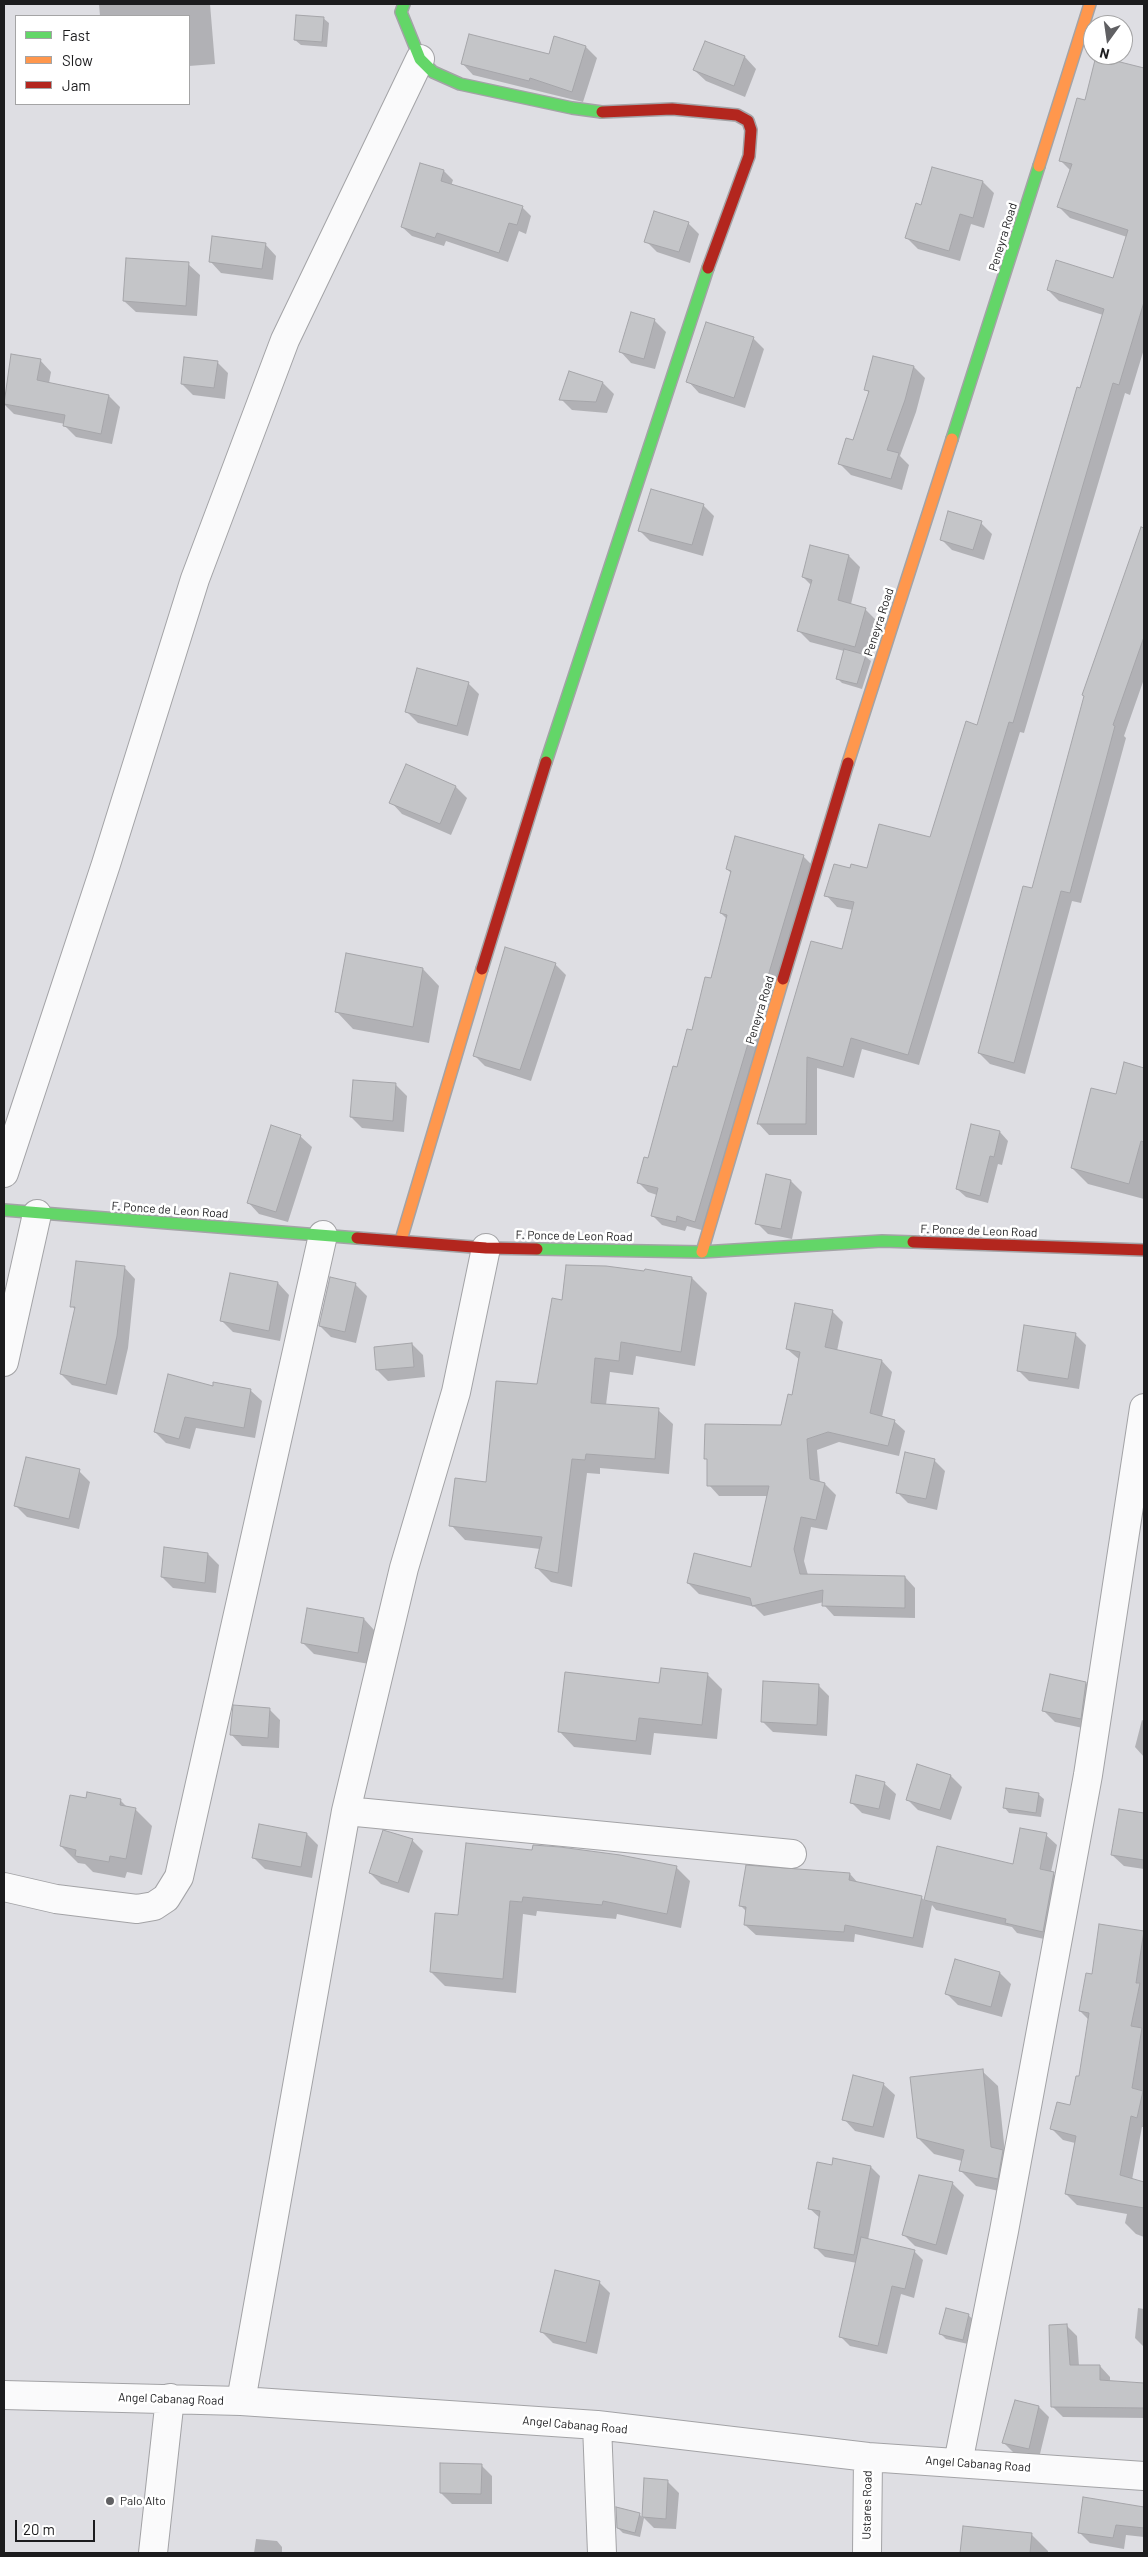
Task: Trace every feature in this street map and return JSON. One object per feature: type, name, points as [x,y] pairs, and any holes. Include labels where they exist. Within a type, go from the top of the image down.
[{"type":"street","points":[[401,1240],[522,836],[689,322],[749,156],[751,130],[748,121],[737,115],[672,109],[600,112],[572,108],[460,84],[432,72],[420,59],[401,12],[404,4]]},
{"type":"street","name":"Peneyra Road","points":[[702,1252],[848,762],[1004,282],[1090,4]]},
{"type":"street","points":[[4,1173],[106,864],[195,579],[285,340],[420,59]]},
{"type":"street","name":"F. Ponce de Leon Road","points":[[4,1210],[486,1248],[702,1252],[882,1241],[1144,1250]]},
{"type":"street","points":[[4,1362],[37,1214]]},
{"type":"street","points":[[4,1887],[56,1899],[137,1909],[154,1906],[166,1898],[179,1877],[323,1235]]},
{"type":"street","points":[[241,2401],[346,1811],[404,1568],[456,1392],[486,1248]]},
{"type":"street","points":[[958,2463],[1004,2231],[1088,1775],[1144,1408]]},
{"type":"street","points":[[346,1811],[792,1854]]},
{"type":"street","name":"Angel Cabanag Road","points":[[4,2395],[241,2401],[597,2425],[868,2457],[1144,2476]]},
{"type":"street","points":[[153,2553],[170,2398]]},
{"type":"street","points":[[597,2425],[602,2553]]},
{"type":"street","name":"Ustares Road","points":[[866,2553],[868,2457]]},
{"type":"building","points":[[296,15],[324,17],[322,42],[294,40]]},
{"type":"building","points":[[469,34],[549,54],[554,36],[586,46],[572,92],[530,78],[529,81],[461,64]]},
{"type":"building","points":[[705,41],[745,56],[734,86],[693,70]]},
{"type":"building","points":[[1094,65],[1132,65],[1144,68],[1144,302],[1119,385],[1113,383],[1013,723],[1009,722],[908,1055],[851,1038],[843,1067],[807,1057],[806,1124],[757,1124],[811,941],[842,949],[854,902],[824,896],[834,864],[850,868],[851,864],[867,868],[879,824],[930,837],[966,721],[977,725],[1077,387],[1080,388],[1104,309],[1047,290],[1056,260],[1113,278],[1128,230],[1057,207],[1072,164],[1059,161],[1077,98],[1085,100]]},
{"type":"building","points":[[420,163],[444,170],[441,181],[523,206],[517,225],[509,223],[499,253],[437,233],[435,238],[401,227]]},
{"type":"building","points":[[932,167],[983,181],[973,218],[960,214],[949,251],[905,238],[916,203],[921,205]]},
{"type":"building","points":[[654,211],[689,222],[679,252],[644,242]]},
{"type":"building","points":[[212,236],[266,243],[262,269],[209,262]]},
{"type":"building","points":[[126,258],[189,262],[186,306],[123,301]]},
{"type":"building","points":[[631,312],[655,319],[644,359],[619,352]]},
{"type":"building","points":[[706,322],[754,337],[734,398],[686,382]]},
{"type":"building","points":[[11,354],[41,359],[37,380],[109,395],[101,434],[63,426],[65,415],[4,404]]},
{"type":"building","points":[[873,356],[914,366],[905,400],[887,450],[899,453],[891,479],[838,464],[846,438],[853,440],[869,391],[864,390]]},
{"type":"building","points":[[184,357],[218,361],[214,388],[181,384]]},
{"type":"building","points":[[569,371],[603,382],[596,402],[559,400]]},
{"type":"building","points":[[651,489],[704,504],[692,545],[638,531]]},
{"type":"building","points":[[948,511],[982,521],[973,550],[940,540]]},
{"type":"building","points":[[1141,527],[1144,528],[1144,637],[1113,725],[1115,726],[1070,893],[1061,891],[1014,1063],[978,1053],[1023,886],[1032,888],[1084,696],[1082,695]]},
{"type":"building","points":[[810,545],[849,555],[838,600],[866,608],[855,647],[797,631],[812,580],[802,577]]},
{"type":"building","points":[[844,649],[866,655],[857,684],[836,679]]},
{"type":"building","points":[[417,668],[469,682],[457,726],[405,712]]},
{"type":"building","points":[[406,764],[456,786],[440,824],[389,803]]},
{"type":"building","points":[[735,836],[804,855],[695,1222],[677,1216],[676,1222],[651,1216],[658,1188],[637,1183],[644,1157],[648,1158],[673,1066],[677,1067],[687,1029],[692,1030],[705,977],[711,978],[727,915],[720,913],[731,871],[726,869]]},
{"type":"building","points":[[505,947],[556,963],[520,1070],[473,1056]]},
{"type":"building","points":[[346,953],[423,968],[413,1027],[335,1012]]},
{"type":"building","points":[[1124,1062],[1144,1068],[1144,1142],[1141,1141],[1129,1184],[1071,1168],[1091,1088],[1116,1094]]},
{"type":"building","points":[[353,1080],[396,1083],[393,1121],[350,1117]]},
{"type":"building","points":[[971,1124],[1000,1131],[994,1157],[990,1156],[980,1196],[956,1189]]},
{"type":"building","points":[[271,1125],[301,1135],[276,1212],[247,1203]]},
{"type":"building","points":[[766,1174],[791,1180],[781,1229],[755,1224]]},
{"type":"building","points":[[76,1261],[125,1266],[117,1336],[106,1385],[60,1374],[75,1307],[70,1307]]},
{"type":"building","points":[[566,1265],[606,1266],[644,1271],[645,1269],[692,1277],[681,1352],[621,1342],[619,1361],[595,1358],[591,1403],[659,1408],[655,1459],[586,1454],[585,1460],[572,1459],[558,1573],[535,1568],[542,1537],[449,1526],[455,1478],[486,1482],[496,1381],[537,1384],[552,1298],[562,1300]]},
{"type":"building","points":[[230,1273],[278,1282],[269,1331],[220,1321]]},
{"type":"building","points":[[330,1277],[356,1283],[345,1332],[319,1326]]},
{"type":"building","points":[[795,1303],[833,1310],[825,1347],[882,1360],[870,1413],[895,1420],[888,1446],[828,1432],[807,1439],[810,1479],[825,1483],[816,1520],[801,1517],[794,1549],[800,1574],[905,1576],[905,1608],[822,1606],[823,1590],[752,1606],[750,1598],[687,1583],[694,1553],[751,1567],[769,1486],[707,1486],[707,1459],[704,1459],[705,1424],[781,1425],[788,1394],[792,1395],[800,1352],[786,1349]]},
{"type":"building","points":[[1024,1325],[1076,1333],[1068,1379],[1017,1371]]},
{"type":"building","points":[[412,1343],[414,1367],[376,1370],[374,1347]]},
{"type":"building","points":[[168,1374],[213,1386],[213,1382],[251,1389],[244,1428],[185,1417],[179,1439],[154,1432]]},
{"type":"building","points":[[905,1452],[935,1459],[926,1499],[896,1493]]},
{"type":"building","points":[[26,1457],[80,1469],[69,1519],[14,1506]]},
{"type":"building","points":[[164,1547],[208,1553],[205,1583],[161,1577]]},
{"type":"building","points":[[307,1608],[364,1618],[358,1653],[301,1643]]},
{"type":"building","points":[[661,1668],[708,1673],[702,1725],[639,1718],[636,1741],[558,1732],[565,1672],[659,1683]]},
{"type":"building","points":[[1050,1674],[1086,1682],[1081,1719],[1042,1711]]},
{"type":"building","points":[[763,1681],[819,1684],[817,1725],[761,1722]]},
{"type":"building","points":[[233,1705],[270,1708],[268,1738],[230,1735]]},
{"type":"building","points":[[917,1764],[951,1775],[940,1810],[906,1800]]},
{"type":"building","points":[[856,1775],[885,1782],[879,1809],[850,1803]]},
{"type":"building","points":[[1006,1788],[1039,1793],[1036,1813],[1003,1808]]},
{"type":"building","points":[[87,1792],[121,1799],[120,1805],[136,1808],[126,1859],[110,1856],[109,1862],[75,1856],[76,1850],[60,1846],[70,1795],[86,1798]]},
{"type":"building","points":[[1119,1809],[1144,1813],[1144,1860],[1111,1855]]},
{"type":"building","points":[[259,1824],[307,1833],[301,1867],[252,1858]]},
{"type":"building","points":[[1020,1828],[1047,1833],[1040,1869],[1054,1872],[1043,1932],[1005,1923],[1006,1919],[924,1900],[937,1846],[1013,1864]]},
{"type":"building","points":[[383,1830],[413,1839],[398,1883],[369,1873]]},
{"type":"building","points":[[466,1843],[532,1850],[533,1845],[560,1847],[620,1855],[677,1866],[667,1914],[603,1901],[602,1905],[523,1897],[522,1902],[510,1901],[503,1979],[430,1972],[435,1913],[458,1915]]},
{"type":"building","points":[[746,1865],[850,1873],[849,1880],[922,1896],[913,1938],[845,1925],[844,1932],[744,1925],[746,1907],[739,1906]]},
{"type":"building","points":[[1099,1924],[1144,1931],[1136,1983],[1140,1983],[1131,2026],[1142,2028],[1132,2088],[1143,2091],[1137,2118],[1131,2116],[1120,2175],[1144,2182],[1144,2208],[1065,2194],[1076,2136],[1050,2129],[1057,2102],[1070,2105],[1076,2076],[1079,2076],[1089,2013],[1079,2011],[1086,1973],[1092,1974]]},
{"type":"building","points":[[955,1959],[1000,1972],[991,2007],[945,1994]]},
{"type":"building","points":[[983,2069],[991,2147],[1003,2150],[998,2179],[959,2171],[964,2150],[917,2138],[910,2077]]},
{"type":"building","points":[[853,2075],[884,2083],[873,2127],[842,2120]]},
{"type":"building","points":[[833,2158],[871,2166],[854,2255],[814,2248],[820,2211],[808,2209],[817,2162],[832,2165]]},
{"type":"building","points":[[919,2175],[953,2182],[936,2245],[902,2235]]},
{"type":"building","points":[[861,2237],[915,2250],[905,2289],[892,2286],[878,2346],[839,2337]]},
{"type":"building","points":[[555,2270],[600,2281],[586,2343],[540,2332]]},
{"type":"building","points":[[946,2308],[969,2314],[963,2340],[939,2334]]},
{"type":"building","points":[[1067,2324],[1070,2365],[1100,2365],[1100,2380],[1144,2383],[1144,2408],[1051,2407],[1049,2325]]},
{"type":"building","points":[[1015,2400],[1039,2406],[1029,2449],[1002,2443]]},
{"type":"building","points":[[440,2463],[482,2464],[481,2494],[440,2493]]},
{"type":"building","points":[[644,2478],[668,2480],[666,2519],[642,2517]]},
{"type":"building","points":[[1083,2497],[1144,2507],[1144,2528],[1116,2525],[1113,2538],[1078,2533]]},
{"type":"building","points":[[616,2507],[640,2513],[635,2533],[617,2528]]},
{"type":"building","points":[[963,2526],[1032,2533],[1030,2553],[960,2553]]},
{"type":"traffic: fast","points":[[404,4],[401,12],[420,59],[433,72],[460,84],[572,108],[602,112]]},
{"type":"traffic: fast","points":[[952,439],[1039,166]]},
{"type":"traffic: fast","points":[[546,762],[708,268]]},
{"type":"traffic: fast","points":[[4,1210],[357,1238]]},
{"type":"traffic: fast","points":[[537,1249],[702,1252],[882,1241],[913,1242]]},
{"type":"traffic: slow","points":[[1039,166],[1090,4]]},
{"type":"traffic: slow","points":[[848,763],[952,439]]},
{"type":"traffic: slow","points":[[401,1240],[482,969]]},
{"type":"traffic: slow","points":[[702,1252],[783,979]]},
{"type":"traffic: jam","points":[[602,112],[672,109],[737,115],[748,121],[751,130],[749,156],[708,268]]},
{"type":"traffic: jam","points":[[482,969],[546,762]]},
{"type":"traffic: jam","points":[[783,979],[848,763]]},
{"type":"traffic: jam","points":[[357,1238],[486,1248],[537,1249]]},
{"type":"traffic: jam","points":[[913,1242],[1144,1250]]},
{"type":"place","name":"Palo Alto","points":[[110,2501]]}]
